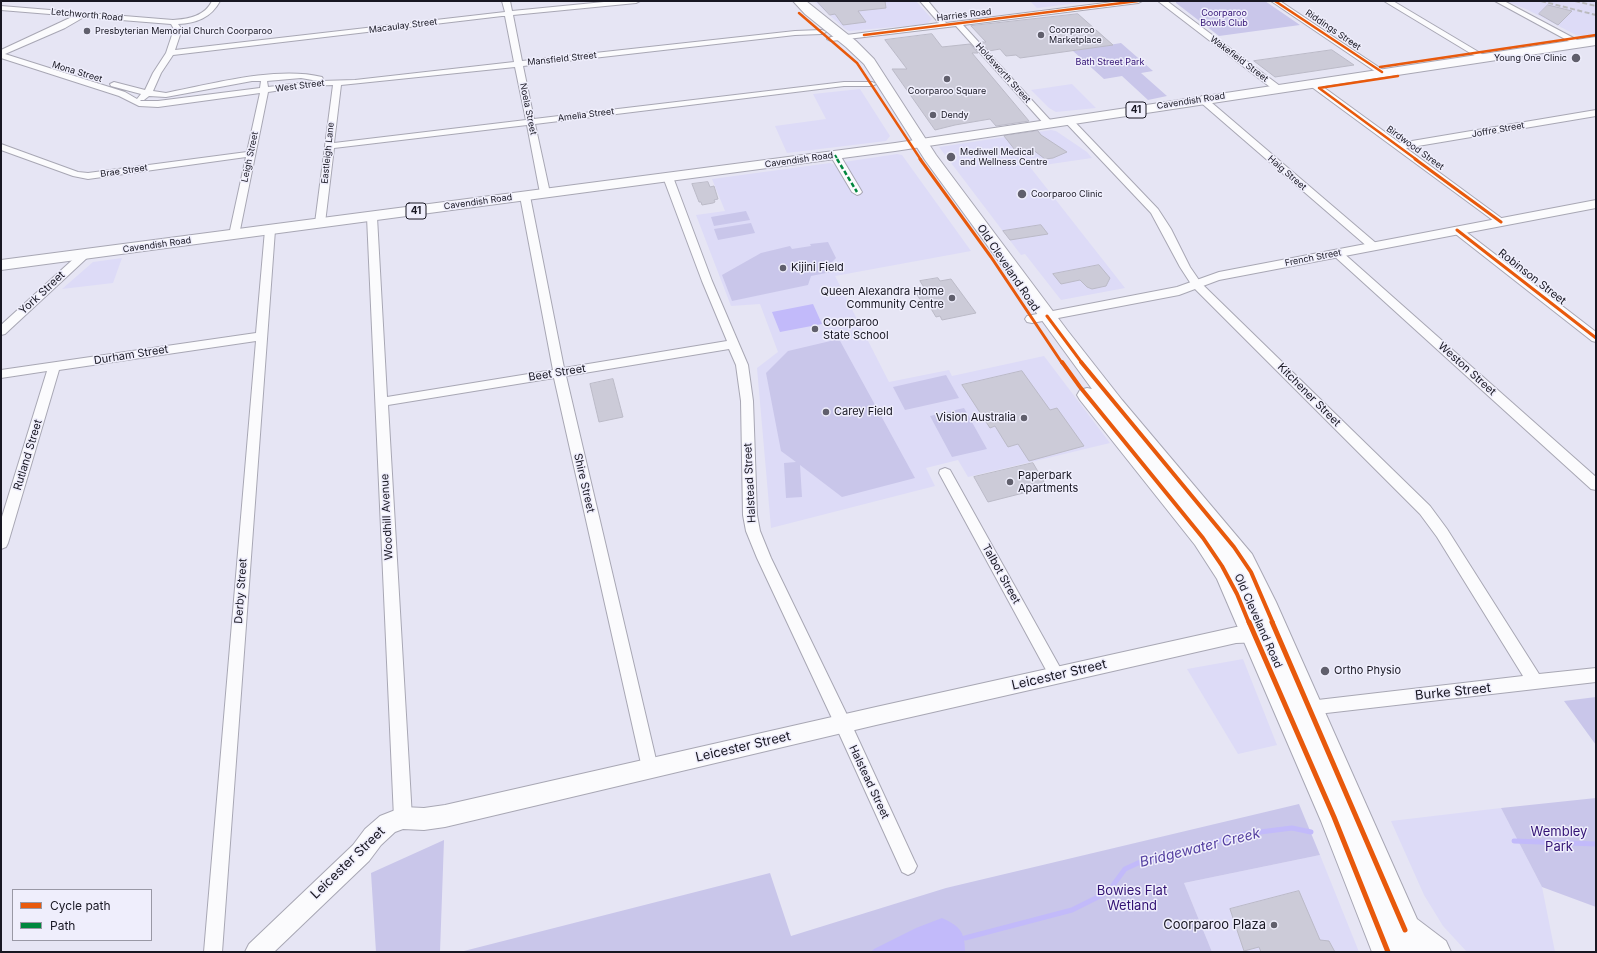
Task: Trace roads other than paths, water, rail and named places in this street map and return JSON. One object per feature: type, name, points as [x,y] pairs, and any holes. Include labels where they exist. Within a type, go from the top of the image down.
[{"type":"highway","name":"Old Cleveland Road","points":[[787,1],[869,62],[915,143]]},
{"type":"highway","name":"Old Cleveland Road","points":[[799,1],[855,59],[869,81],[915,143],[991,257],[1039,317],[1095,381],[1244,561],[1251,572],[1266,634],[1334,817],[1403,945]]},
{"type":"highway","points":[[833,36],[864,35]]},
{"type":"highway","name":"Old Cleveland Road","points":[[1266,634],[1310,708],[1403,945]]},
{"type":"highway","points":[[1403,945],[1435,952]]},
{"type":"main road","name":"Cavendish Road","points":[[1,265],[835,155],[1483,57],[1590,43]]},
{"type":"street","name":"Letchworth Road","points":[[1,8],[173,22],[187,21],[205,15],[212,9],[216,1]]},
{"type":"street","name":"Noela Street","points":[[506,1],[545,193]]},
{"type":"street","name":"Macaulay Street","points":[[170,53],[636,1]]},
{"type":"street","points":[[924,1],[944,25]]},
{"type":"street","name":"Harries Road","points":[[864,35],[1138,1]]},
{"type":"street","name":"Wakefield Street","points":[[1162,1],[1277,88]]},
{"type":"street","name":"Riddings Street","points":[[1275,1],[1382,72]]},
{"type":"street","points":[[1388,1],[1483,57]]},
{"type":"street","points":[[1499,1],[1590,43]]},
{"type":"street","points":[[3,53],[62,26],[82,15]]},
{"type":"street","points":[[137,102],[147,93],[157,73],[170,53],[178,28],[173,22]]},
{"type":"street","name":"Holdsworth Street","points":[[958,24],[1048,123]]},
{"type":"street","name":"Mansfield Street","points":[[333,82],[518,64],[795,33],[833,36]]},
{"type":"street","name":"Mona Street","points":[[3,53],[147,93]]},
{"type":"street","name":"Mona Street","points":[[3,53],[116,92],[137,102]]},
{"type":"street","name":"West Street","points":[[147,93],[169,95],[246,79],[301,76],[333,82]]},
{"type":"street","name":"Leigh Street","points":[[234,235],[264,90],[264,78]]},
{"type":"street","name":"Amelia Street","points":[[329,146],[869,81]]},
{"type":"street","name":"West Street","points":[[137,102],[165,104],[333,82]]},
{"type":"street","name":"Eastleigh Lane","points":[[320,224],[329,146],[333,82]]},
{"type":"street","name":"Birdwood Street","points":[[1312,83],[1501,222]]},
{"type":"street","name":"Haig Street","points":[[1202,99],[1373,246]]},
{"type":"street","name":"Joffre Street","points":[[1399,146],[1596,113]]},
{"type":"street","name":"Kitchener Street","points":[[1068,120],[1155,211],[1165,226],[1183,265],[1197,285],[1425,510],[1442,533],[1535,682]]},
{"type":"street","name":"Brae Street","points":[[1,147],[76,174],[88,176],[251,154]]},
{"type":"street","points":[[835,155],[857,192]]},
{"type":"street","name":"Halstead Street","points":[[668,177],[706,281],[742,365],[747,400],[750,515],[753,531],[764,558],[843,724],[908,866]]},
{"type":"street","name":"Shire Street","points":[[525,196],[558,372],[650,768]]},
{"type":"street","name":"French Street","points":[[1039,317],[1179,291],[1219,276],[1596,204]]},
{"type":"street","name":"Woodhill Avenue","points":[[372,217],[402,818]]},
{"type":"street","name":"Derby Street","points":[[213,952],[270,230]]},
{"type":"street","name":"Robinson Street","points":[[1457,230],[1596,338]]},
{"type":"street","name":"Weston Street","points":[[1337,253],[1596,485]]},
{"type":"street","name":"York Street","points":[[1,331],[84,255]]},
{"type":"street","points":[[1582,327],[1596,324]]},
{"type":"street","name":"Durham Street","points":[[1,374],[261,336]]},
{"type":"street","name":"Beet Street","points":[[382,402],[734,344]]},
{"type":"street","name":"Rutland Street","points":[[1,543],[54,366]]},
{"type":"street","name":"Talbot Street","points":[[946,473],[1057,676]]},
{"type":"street","name":"Leicester Street","points":[[257,952],[361,853],[373,837],[388,824],[402,818],[424,819],[445,816],[1236,635],[1266,634]]},
{"type":"street","name":"Burke Street","points":[[1310,708],[1596,675]]},
{"type":"waterway","name":"Bridgewater Creek","points":[[965,938],[1072,910],[1108,892],[1125,869],[1138,863],[1244,834],[1292,828],[1311,832]]},
{"type":"waterway","name":"Bridgewater Creek","points":[[1514,841],[1596,844]]},
{"type":"railway","points":[[1541,1],[1596,15]]},
{"type":"railway","points":[[1575,1],[1596,6]]},
{"type":"place","name":"Presbyterian Memorial Church Coorparoo","points":[[87,31]]},
{"type":"place","name":"Coorparoo Marketplace","points":[[1041,35]]},
{"type":"place","name":"Young One Clinic","points":[[1576,58]]},
{"type":"place","name":"Coorparoo Square","points":[[947,79]]},
{"type":"place","name":"Dendy","points":[[933,115]]},
{"type":"place","name":"Mediwell Medical and Wellness Centre","points":[[951,157]]},
{"type":"place","name":"Coorparoo Clinic","points":[[1022,194]]},
{"type":"place","name":"Kijini Field","points":[[783,268]]},
{"type":"place","name":"Queen Alexandra Home Community Centre","points":[[952,298]]},
{"type":"place","name":"Coorparoo State School","points":[[815,329]]},
{"type":"place","name":"Carey Field","points":[[826,412]]},
{"type":"place","name":"Vision Australia","points":[[1024,418]]},
{"type":"place","name":"Paperbark Apartments","points":[[1010,482]]},
{"type":"place","name":"Ortho Physio","points":[[1325,671]]},
{"type":"place","name":"Coorparoo Plaza","points":[[1274,925]]},
{"type":"park label","name":"Coorparoo Bowls Club","points":[[1224,18]]},
{"type":"park label","name":"Bath Street Park","points":[[1110,62]]},
{"type":"park label","name":"Wembley Park","points":[[1559,840]]},
{"type":"park label","name":"Bowies Flat Wetland","points":[[1132,898]]}]
